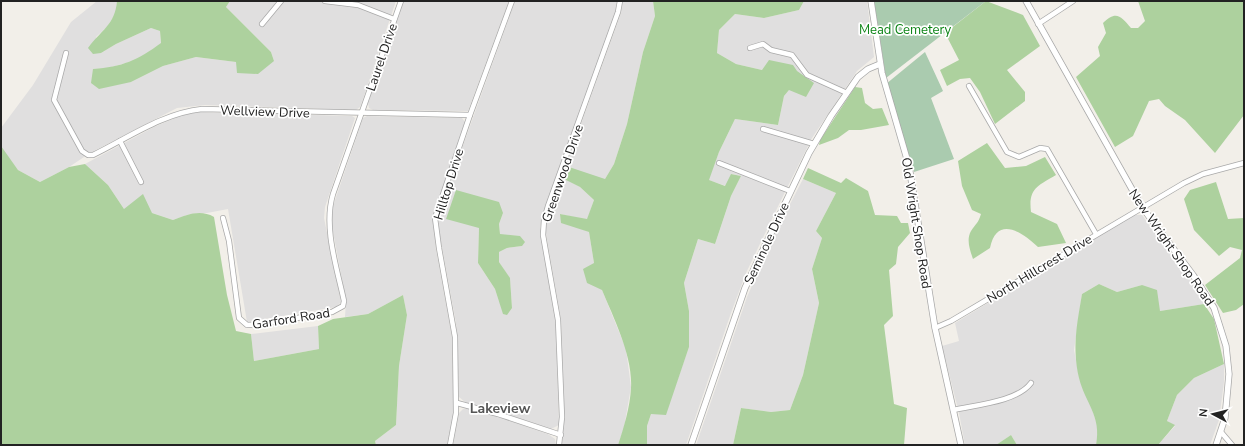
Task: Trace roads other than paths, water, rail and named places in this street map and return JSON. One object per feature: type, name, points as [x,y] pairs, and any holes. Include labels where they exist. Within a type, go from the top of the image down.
[{"type":"street","points":[[262,24],[281,1]]},
{"type":"street","points":[[325,1],[358,5],[394,19]]},
{"type":"street","name":"Laurel Drive","points":[[361,113],[401,1]]},
{"type":"street","name":"Hilltop Drive","points":[[450,445],[455,426],[457,403],[453,323],[435,218],[470,115],[512,1]]},
{"type":"street","name":"Greenwood Drive","points":[[559,445],[561,435],[558,320],[543,227],[551,199],[618,12],[620,1]]},
{"type":"street","name":"Old Wright Shop Road","points":[[871,1],[880,64],[910,170],[934,328],[961,445]]},
{"type":"street","name":"New Wright Shop Road","points":[[1026,1],[1142,207],[1202,289],[1219,321],[1226,346],[1229,374],[1228,400],[1221,432],[1216,445]]},
{"type":"street","points":[[1038,24],[1073,1]]},
{"type":"street","points":[[750,48],[764,44],[774,51],[789,53],[796,58],[807,75],[847,92]]},
{"type":"street","name":"Wellview Drive","points":[[66,53],[54,100],[84,153],[91,155],[172,115],[188,110],[209,109],[470,115]]},
{"type":"street","name":"Seminole Drive","points":[[691,445],[745,288],[790,191],[814,144],[847,92],[863,72],[880,64]]},
{"type":"street","points":[[969,86],[1007,152],[1019,157],[1040,148],[1047,149],[1096,234]]},
{"type":"street","name":"Garford Road","points":[[224,218],[229,241],[240,318],[244,324],[262,324],[332,312],[340,308],[344,301],[329,224],[330,208],[361,113]]},
{"type":"street","points":[[763,129],[814,144]]},
{"type":"street","points":[[120,142],[141,182]]},
{"type":"street","points":[[718,163],[790,191]]},
{"type":"street","name":"North Hillcrest Drive","points":[[934,328],[951,321],[1142,207],[1203,174],[1244,163]]},
{"type":"street","points":[[953,410],[1016,395],[1026,389],[1031,383]]},
{"type":"street","points":[[457,403],[498,414],[561,435]]},
{"type":"street","points":[[1221,432],[1232,445]]},
{"type":"district","name":"Lakeview","points":[[500,408]]},
{"type":"park label","name":"Mead Cemetery","points":[[905,29]]}]
